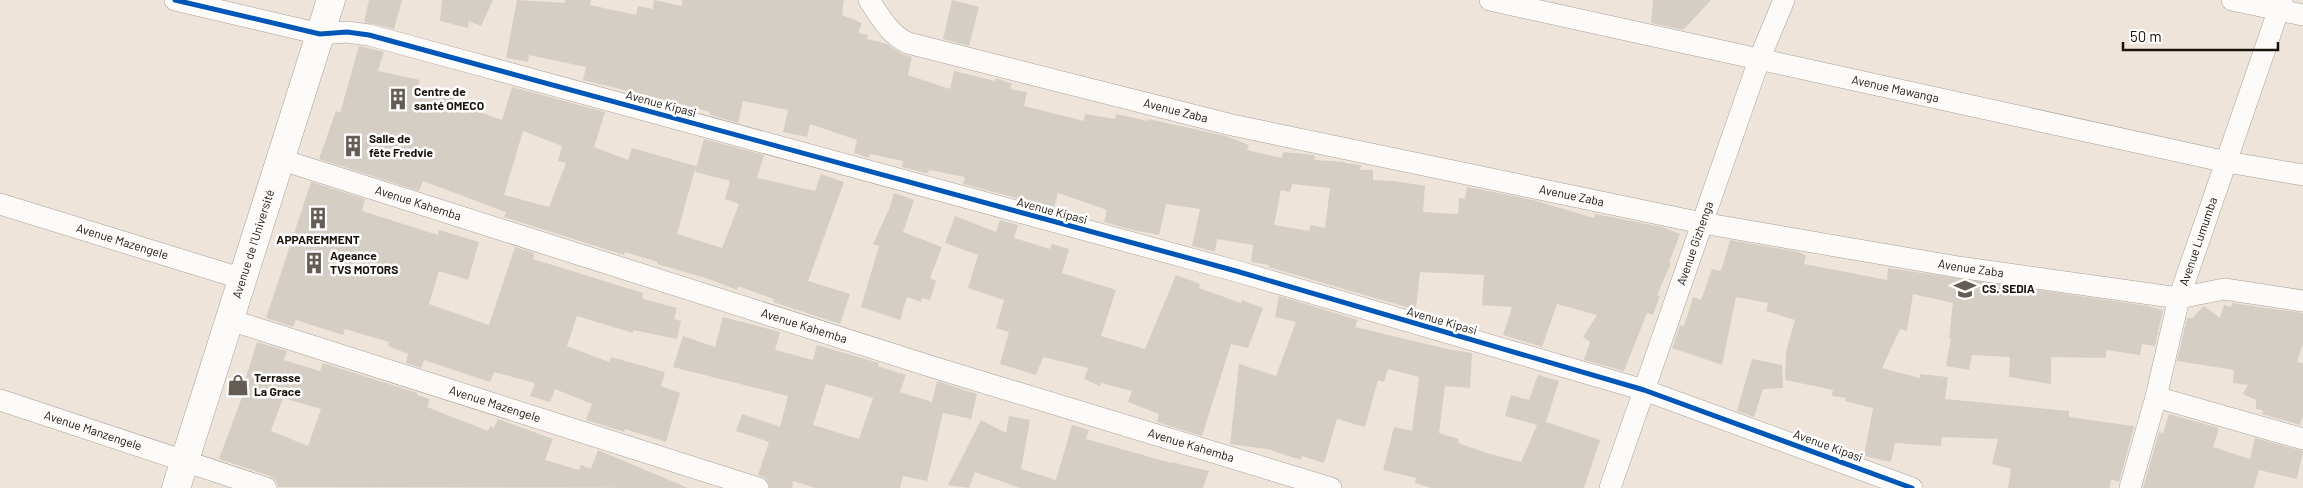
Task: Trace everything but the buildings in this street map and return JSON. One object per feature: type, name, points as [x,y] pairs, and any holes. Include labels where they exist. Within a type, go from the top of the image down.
[{"type":"main road","name":"Avenue de l’Université","points":[[176,488],[331,0]]},
{"type":"street","name":"Avenue Kipasi","points":[[175,0],[320,34],[347,32],[369,35],[1236,271],[1644,390],[1912,488]]},
{"type":"street","name":"Avenue Zaba","points":[[869,0],[888,30],[897,38],[908,43],[1232,125],[1702,222],[1958,267],[2179,298],[2224,289],[2303,301]]},
{"type":"street","name":"Avenue Mawanga","points":[[1490,0],[2227,162],[2303,175]]},
{"type":"street","name":"Avenue Gizhenga","points":[[1610,488],[1759,60],[1784,0]]},
{"type":"street","points":[[2232,0],[2280,5],[2303,16]]},
{"type":"street","name":"Avenue Lumumba","points":[[2130,488],[2156,397],[2179,298],[2280,5]]},
{"type":"street","name":"Avenue Kahemba","points":[[279,159],[936,368],[1331,488]]},
{"type":"street","name":"Avenue Mazengele","points":[[0,204],[243,279]]},
{"type":"street","name":"Avenue Mazengele","points":[[230,320],[758,488]]},
{"type":"street","points":[[2156,397],[2303,439]]},
{"type":"street","name":"Avenue Manzengele","points":[[0,400],[266,488]]},
{"type":"cycle path","points":[[175,0],[320,34],[347,32],[369,35],[1236,271],[1644,390],[1912,488]]},
{"type":"place","name":"Centre de santé OMECO","points":[[398,99]]},
{"type":"place","name":"Salle de fête Fredvie","points":[[353,146]]},
{"type":"place","name":"APPAREMMENT","points":[[318,218]]},
{"type":"place","name":"Ageance TVS MOTORS","points":[[314,263]]},
{"type":"place","name":"CS. SEDIA","points":[[1965,289]]},
{"type":"place","name":"Terrasse La Grace","points":[[238,385]]}]
